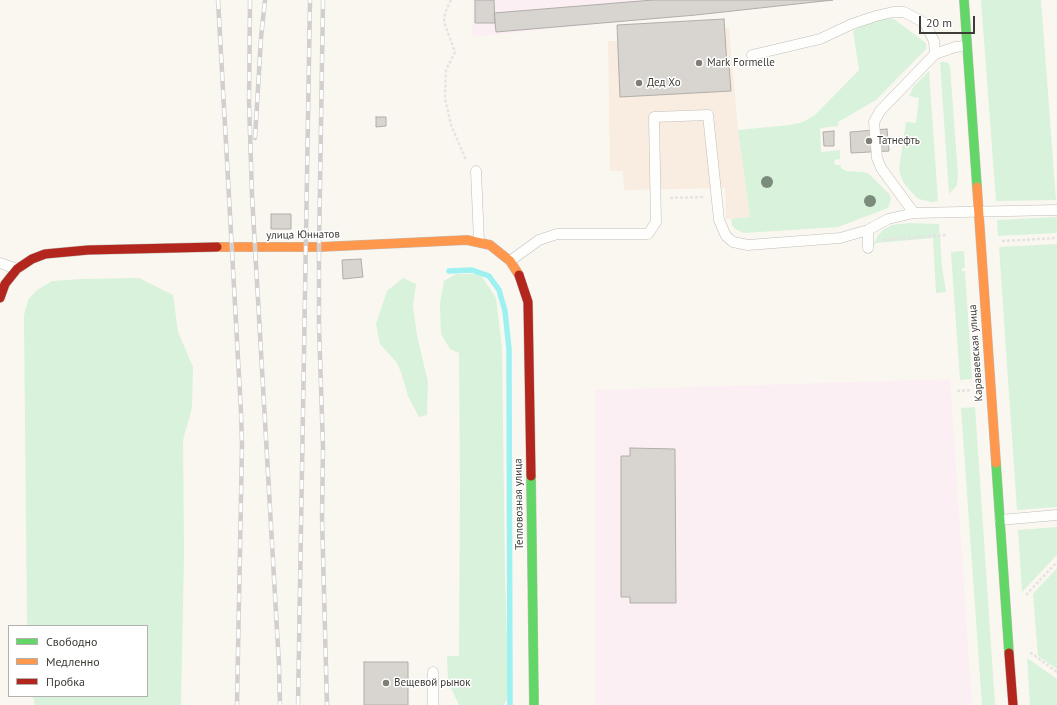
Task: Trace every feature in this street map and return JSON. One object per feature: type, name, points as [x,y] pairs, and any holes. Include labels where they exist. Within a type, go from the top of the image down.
[{"type":"street","name":"Караваевская улица","points":[[964,0],[1013,705]]},
{"type":"street","name":"улица Юннатов","points":[[0,298],[5,284],[17,269],[32,258],[45,254],[88,250],[319,247],[467,240],[490,245],[510,261],[519,275],[528,302]]},
{"type":"street","name":"Тепловозная улица","points":[[528,302],[534,705]]},
{"type":"lane","points":[[752,54],[820,39],[852,24],[870,18],[893,12],[904,12],[926,23],[934,41],[934,54]]},
{"type":"lane","points":[[914,213],[882,168],[877,158],[874,122],[880,110],[934,54],[955,46],[966,46]]},
{"type":"lane","points":[[510,261],[539,240],[557,234],[648,234],[656,222],[654,117],[708,115],[719,220],[726,236],[733,242],[748,245],[840,238],[868,230],[888,219],[914,213],[1057,210]]},
{"type":"lane","points":[[476,171],[479,242]]},
{"type":"lane","points":[[868,230],[868,244]]},
{"type":"lane","points":[[0,263],[17,269]]},
{"type":"lane","points":[[1000,520],[1057,514]]},
{"type":"lane","points":[[433,672],[433,705]]},
{"type":"path","points":[[452,0],[445,13],[444,22],[455,52],[446,70],[445,98],[451,125],[465,158],[476,171]]},
{"type":"path","points":[[656,199],[717,196]]},
{"type":"path","points":[[868,244],[946,235]]},
{"type":"path","points":[[981,243],[1057,238]]},
{"type":"path","points":[[1027,602],[1026,595],[1057,562]]},
{"type":"path","points":[[1030,646],[1031,654],[1057,672]]},
{"type":"shaded area","points":[[473,0],[840,0],[472,37]]},
{"type":"shaded area","points":[[724,19],[725,28],[729,28],[738,130],[750,218],[726,219],[725,188],[624,190],[623,171],[610,171],[608,41],[618,41],[617,25]]},
{"type":"shaded area","points":[[950,379],[972,705],[595,705],[595,390]]},
{"type":"green space","points":[[981,0],[1041,0],[1056,200],[996,201]]},
{"type":"green space","points":[[881,18],[894,19],[926,43],[926,49],[876,100],[838,122],[838,126],[820,128],[821,152],[840,150],[840,159],[834,160],[835,165],[841,165],[841,168],[846,171],[863,172],[869,174],[890,195],[891,199],[888,208],[838,227],[744,233],[735,229],[732,225],[731,219],[750,217],[738,130],[790,125],[803,122],[815,115],[859,70],[853,31]]},
{"type":"green space","points":[[940,62],[946,62],[950,67],[958,175],[957,185],[949,194]]},
{"type":"green space","points":[[929,71],[938,201],[931,202],[919,199],[914,195],[904,183],[899,169],[906,122],[916,123],[919,98],[909,96],[914,86]]},
{"type":"green space","points":[[1057,217],[1057,233],[998,236],[997,220]]},
{"type":"green space","points":[[909,223],[939,224],[942,267],[946,292],[936,293],[933,238],[876,243],[872,248],[877,237],[883,230],[892,225]]},
{"type":"green space","points":[[1057,244],[1057,507],[1017,510],[999,247]]},
{"type":"green space","points":[[964,251],[965,268],[962,268],[962,271],[965,271],[972,379],[960,380],[951,252]]},
{"type":"green space","points":[[456,274],[480,274],[496,298],[502,348],[505,578],[509,696],[504,705],[459,705],[448,682],[447,656],[459,656],[459,353],[450,349],[441,334],[440,304],[444,281]]},
{"type":"green space","points":[[139,278],[173,295],[178,332],[193,367],[192,408],[183,440],[184,553],[181,705],[35,705],[33,697],[148,697],[148,625],[27,625],[24,315],[28,300],[37,290],[52,281]]},
{"type":"green space","points":[[403,278],[416,284],[413,306],[417,336],[428,382],[427,415],[419,417],[408,396],[397,363],[380,344],[376,324],[387,291]]},
{"type":"green space","points":[[975,407],[995,705],[982,705],[961,408]]},
{"type":"green space","points":[[1057,527],[1057,555],[1022,592],[1018,530]]},
{"type":"green space","points":[[1057,568],[1057,669],[1038,656],[1033,594]]},
{"type":"green space","points":[[1027,658],[1057,679],[1057,705],[1030,705]]},
{"type":"building","points":[[475,0],[494,0],[495,23],[475,23]]},
{"type":"building","points":[[653,0],[833,0],[696,15],[496,32],[494,13]]},
{"type":"building","points":[[724,19],[727,67],[729,66],[731,91],[620,97],[617,25]]},
{"type":"building","points":[[376,117],[386,117],[386,126],[376,127]]},
{"type":"building","name":"Татнефть","points":[[887,129],[889,151],[851,153],[850,132]]},
{"type":"building","points":[[834,131],[834,146],[824,146],[823,132]]},
{"type":"building","points":[[271,214],[291,214],[291,229],[271,229]]},
{"type":"building","points":[[361,259],[363,277],[343,279],[342,260]]},
{"type":"building","points":[[630,448],[675,449],[676,603],[630,603],[630,597],[621,597],[621,456],[630,456]]},
{"type":"building","name":"Вещевой рынок","points":[[364,662],[408,662],[408,705],[364,705]]},
{"type":"waterway","points":[[449,271],[472,270],[489,276],[499,290],[505,311],[509,349],[510,705]]},
{"type":"railway","points":[[218,0],[242,445],[237,705]]},
{"type":"railway","points":[[250,0],[249,102],[252,195],[280,705]]},
{"type":"railway","points":[[255,138],[261,38],[265,0]]},
{"type":"railway","points":[[298,705],[310,0]]},
{"type":"railway","points":[[323,0],[319,327],[323,447],[322,517],[327,705]]},
{"type":"traffic: fast","points":[[964,0],[977,187]]},
{"type":"traffic: fast","points":[[996,463],[1009,653]]},
{"type":"traffic: fast","points":[[531,476],[534,705]]},
{"type":"traffic: slow","points":[[977,187],[996,463]]},
{"type":"traffic: slow","points":[[217,247],[319,247],[467,240],[490,245],[510,261],[519,275]]},
{"type":"traffic: jam","points":[[0,298],[5,284],[17,269],[32,259],[45,254],[88,250],[217,247]]},
{"type":"traffic: jam","points":[[519,275],[528,302],[531,476]]},
{"type":"traffic: jam","points":[[1009,653],[1013,705]]},
{"type":"place","name":"Mark Formelle","points":[[699,63]]},
{"type":"place","name":"Дед Хо","points":[[639,83]]},
{"type":"place","name":"Татнефть","points":[[869,141]]},
{"type":"place","name":"Вещевой рынок","points":[[386,683]]}]
